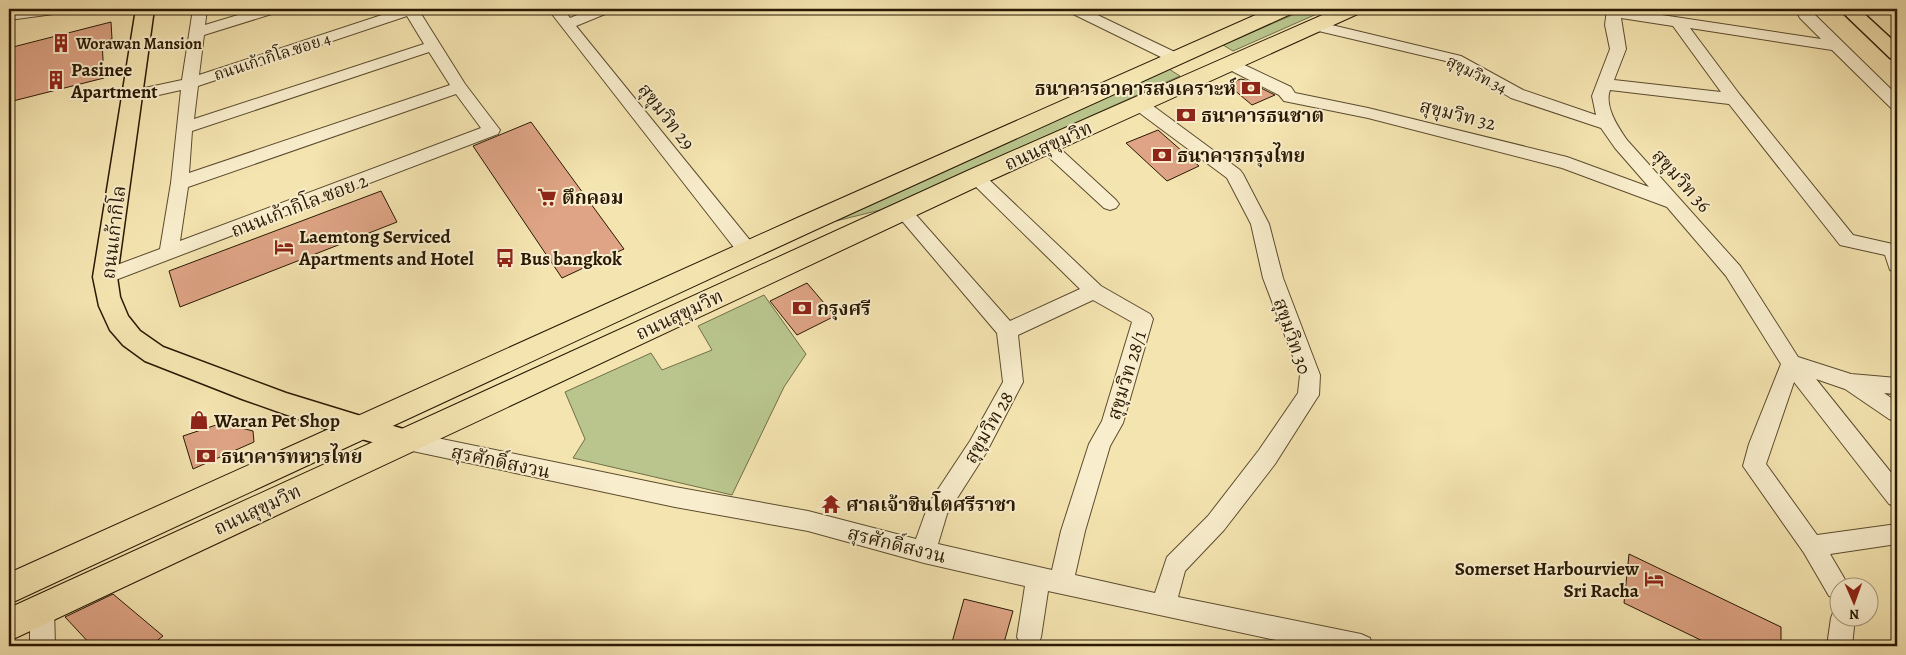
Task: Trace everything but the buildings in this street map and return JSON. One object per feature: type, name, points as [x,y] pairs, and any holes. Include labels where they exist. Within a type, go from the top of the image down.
[{"type":"highway","name":"ถนนสุขุมวิท","points":[[9,589],[360,429],[746,249],[1286,9]]},
{"type":"highway","name":"ถนนสุขุมวิท","points":[[9,625],[403,440],[976,177],[1353,9]]},
{"type":"main road","name":"ถนนเก้ากิโล","points":[[145,9],[105,277],[108,302],[122,327],[140,346],[240,388],[360,429],[403,440]]},
{"type":"main road","points":[[1848,9],[1897,54]]},
{"type":"street","points":[[9,16],[29,15],[61,9]]},
{"type":"street","points":[[169,254],[180,183],[184,128],[192,83],[200,9]]},
{"type":"street","points":[[198,32],[273,9]]},
{"type":"street","points":[[180,183],[459,87],[411,9]]},
{"type":"street","name":"ถนนเก้ากิโล ซอย 4","points":[[132,96],[192,83],[411,9]]},
{"type":"street","name":"สุขุมวิท 29","points":[[555,9],[746,249]]},
{"type":"street","points":[[567,24],[605,9]]},
{"type":"street","points":[[1074,9],[1175,58]]},
{"type":"street","points":[[1802,9],[1805,15],[1897,104]]},
{"type":"street","points":[[1614,10],[1678,22],[1838,46]]},
{"type":"street","name":"สุขุมวิท 36","points":[[1614,10],[1612,25],[1618,49],[1600,96],[1607,124],[1621,144],[1677,205],[1733,271],[1791,363],[1897,497]]},
{"type":"street","points":[[1678,22],[1734,98],[1847,240],[1892,250],[1897,265]]},
{"type":"street","name":"สุขุมวิท 34","points":[[1315,26],[1455,59],[1516,94],[1607,124]]},
{"type":"street","points":[[184,128],[433,46]]},
{"type":"street","name":"สุขุมวิท 32","points":[[1230,64],[1285,91],[1290,97],[1368,113],[1567,163],[1677,205]]},
{"type":"street","points":[[1603,84],[1734,98]]},
{"type":"street","name":"ถนนเก้ากิโล ซอย 2","points":[[105,277],[492,130],[459,87]]},
{"type":"street","name":"สุขุมวิท 30","points":[[1139,104],[1234,174],[1260,224],[1273,278],[1310,375],[1308,395],[1268,457],[1216,524],[1175,565],[1164,606]]},
{"type":"street","points":[[1047,146],[1110,204]]},
{"type":"street","name":"สุขุมวิท 28/1","points":[[976,177],[1094,291],[1143,319],[1112,423],[1100,444],[1073,530],[1049,579]]},
{"type":"street","points":[[903,211],[1007,331],[1094,291]]},
{"type":"street","name":"สุขุมวิท 28","points":[[924,552],[937,510],[978,447],[1013,382],[1007,331]]},
{"type":"street","points":[[1832,578],[1812,546],[1754,466],[1760,444],[1791,363],[1851,382],[1897,386]]},
{"type":"street","points":[[1851,382],[1897,413]]},
{"type":"street","name":"สุรศักดิ์สงวน","points":[[403,440],[675,497],[808,521],[924,552],[1164,606],[1361,646]]},
{"type":"street","points":[[1812,546],[1897,534]]},
{"type":"street","points":[[1029,637],[1049,579]]},
{"type":"street","points":[[42,609],[43,646]]},
{"type":"street","points":[[1840,646],[1842,628]]},
{"type":"green space","points":[[1306,9],[1328,9],[1233,51],[1223,45]]},
{"type":"green space","points":[[1169,69],[1180,76],[880,210],[836,221]]},
{"type":"green space","points":[[764,295],[806,354],[784,387],[732,495],[573,458],[585,439],[565,392],[651,353],[662,370],[712,350],[698,326]]},
{"type":"place","name":"Worawan Mansion","points":[[61,43]]},
{"type":"place","name":"Pasinee Apartment","points":[[56,80]]},
{"type":"place","name":"ธนาคารอาคารสงเคราะห์","points":[[1251,88]]},
{"type":"place","name":"ธนาคารธนชาต","points":[[1186,115]]},
{"type":"place","name":"ธนาคารกรุงไทย","points":[[1162,155]]},
{"type":"place","name":"ตึกคอม","points":[[547,197]]},
{"type":"place","name":"Laemtong Serviced Apartments and Hotel","points":[[284,247]]},
{"type":"place","name":"Bus bangkok","points":[[505,258]]},
{"type":"place","name":"กรุงศรี","points":[[802,308]]},
{"type":"place","name":"Waran Pet Shop","points":[[199,420]]},
{"type":"place","name":"ธนาคารทหารไทย","points":[[206,456]]},
{"type":"place","name":"ศาลเจ้าชินโตศรีราชา","points":[[831,504]]},
{"type":"place","name":"Somerset Harbourview Sri Racha","points":[[1654,579]]}]
